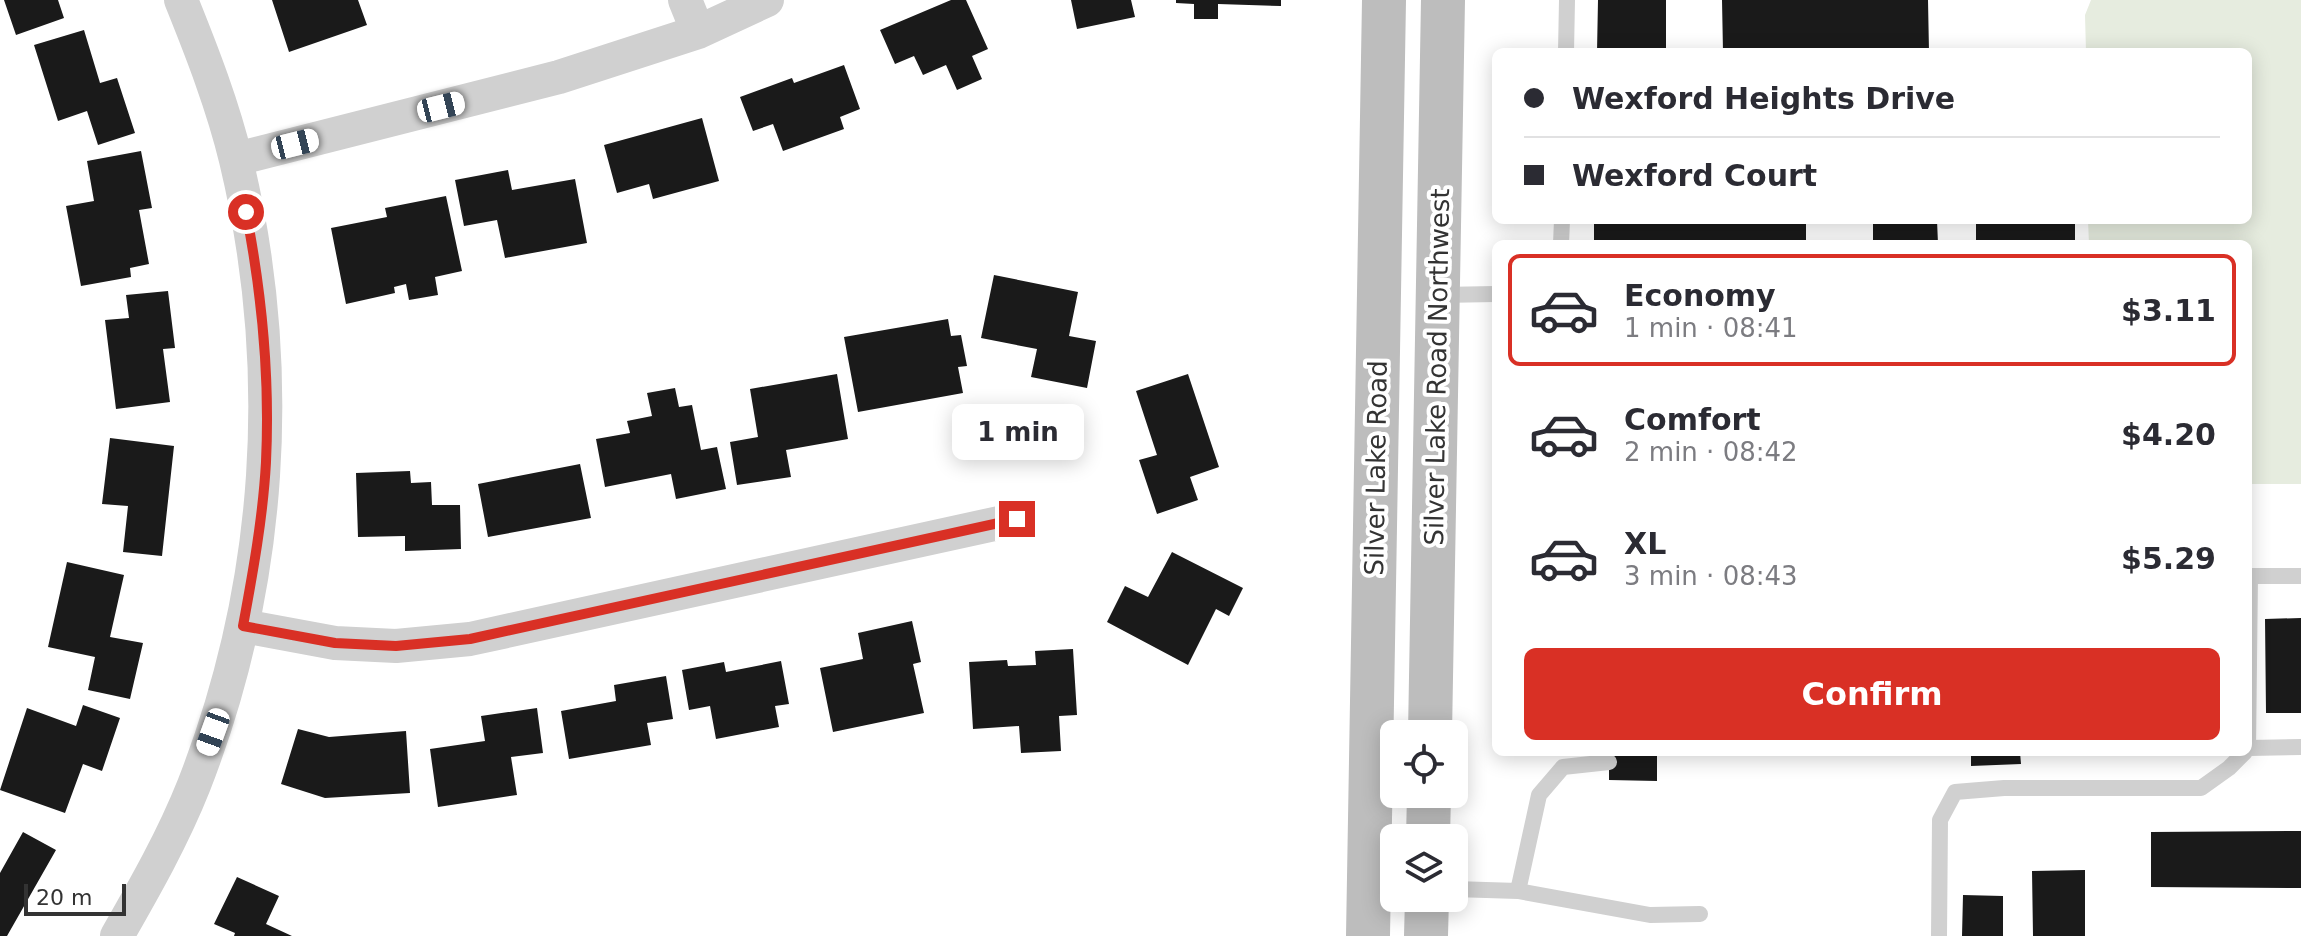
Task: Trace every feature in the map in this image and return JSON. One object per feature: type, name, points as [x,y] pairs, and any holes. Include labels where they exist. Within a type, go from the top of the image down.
[{"type":"main road","name":"Silver Lake Road","points":[[1368,936],[1384,0]]},
{"type":"main road","name":"Silver Lake Road Northwest","points":[[1430,720],[1443,0]]},
{"type":"main road","points":[[1426,936],[1427,912]]},
{"type":"street","points":[[117,936],[158,865],[194,786],[223,705],[257,553],[266,462],[266,363],[257,265],[236,159],[210,73],[181,0]]},
{"type":"street","points":[[685,0],[698,32]]},
{"type":"street","points":[[236,159],[559,77],[698,32],[767,0]]},
{"type":"street","points":[[243,626],[335,643],[396,646],[470,639],[1017,519]]},
{"type":"lane","points":[[1566,48],[1567,0]]},
{"type":"lane","points":[[1438,295],[1492,294]]},
{"type":"lane","points":[[2252,576],[2301,576]]},
{"type":"lane","points":[[2252,749],[2301,747]]},
{"type":"lane","points":[[1939,936],[1940,820],[1955,792],[2004,788],[2201,788],[2240,756]]},
{"type":"lane","points":[[1518,891],[1539,795],[1563,767],[1609,762]]},
{"type":"lane","points":[[1468,889],[1518,891],[1650,915],[1700,914]]},
{"type":"shaded area","points":[[2091,0],[2301,0],[2301,484],[2252,484],[2252,240],[2089,240],[2088,224],[2252,224],[2252,48],[2086,48],[2085,15]]},
{"type":"building","points":[[4,0],[58,0],[64,18],[16,35]]},
{"type":"building","points":[[272,0],[358,0],[367,25],[289,52]]},
{"type":"building","points":[[951,0],[966,0],[988,49],[972,56],[982,79],[957,90],[946,65],[923,75],[914,56],[895,64],[880,30]]},
{"type":"building","points":[[1071,0],[1131,0],[1135,17],[1077,29]]},
{"type":"building","points":[[1176,0],[1281,0],[1281,6],[1218,4],[1218,19],[1194,19],[1194,4],[1176,3]]},
{"type":"building","points":[[1598,0],[1666,0],[1666,48],[1597,48]]},
{"type":"building","points":[[1722,0],[1928,0],[1929,48],[1723,48]]},
{"type":"building","points":[[84,30],[100,83],[117,78],[135,133],[98,145],[87,111],[58,121],[34,45]]},
{"type":"building","points":[[844,65],[860,109],[840,117],[844,129],[783,151],[773,124],[753,131],[740,97],[792,78],[794,83]]},
{"type":"building","points":[[702,118],[719,181],[653,199],[649,184],[617,193],[604,145]]},
{"type":"building","points":[[141,151],[152,208],[139,210],[149,264],[130,268],[131,277],[81,286],[66,206],[94,201],[87,161]]},
{"type":"building","points":[[508,170],[512,190],[575,179],[587,243],[505,258],[497,220],[464,226],[455,180]]},
{"type":"building","points":[[446,196],[462,271],[435,277],[438,295],[409,300],[406,284],[394,287],[395,293],[346,304],[331,228],[387,217],[385,208]]},
{"type":"building","points":[[1594,224],[1806,224],[1806,240],[1594,240]]},
{"type":"building","points":[[1873,224],[1937,224],[1938,240],[1873,240]]},
{"type":"building","points":[[1976,224],[2075,224],[2075,240],[1976,240]]},
{"type":"building","points":[[994,275],[1078,292],[1069,336],[1096,341],[1087,388],[1031,377],[1037,349],[981,338]]},
{"type":"building","points":[[168,291],[175,348],[163,349],[170,402],[116,409],[105,320],[129,318],[126,295]]},
{"type":"building","points":[[948,319],[951,336],[961,335],[967,366],[958,367],[963,393],[858,412],[844,337]]},
{"type":"building","points":[[837,374],[848,439],[786,450],[791,477],[737,485],[730,442],[758,437],[750,389]]},
{"type":"building","points":[[1188,374],[1219,467],[1190,477],[1198,500],[1157,514],[1139,460],[1157,455],[1136,391]]},
{"type":"building","points":[[675,388],[679,407],[692,405],[701,450],[717,447],[726,489],[676,499],[671,474],[605,487],[596,439],[630,433],[627,421],[652,416],[647,393]]},
{"type":"building","points":[[110,438],[174,446],[162,556],[123,552],[128,506],[102,504]]},
{"type":"building","points":[[580,464],[591,518],[488,537],[478,484]]},
{"type":"building","points":[[410,471],[411,483],[431,482],[432,505],[460,505],[461,549],[405,551],[405,536],[358,537],[356,473]]},
{"type":"building","points":[[1172,552],[1243,588],[1229,616],[1216,609],[1188,665],[1107,622],[1125,586],[1148,597]]},
{"type":"building","points":[[67,562],[124,575],[110,637],[143,643],[130,699],[88,690],[95,657],[48,647]]},
{"type":"building","points":[[2301,618],[2301,713],[2266,713],[2265,619]]},
{"type":"building","points":[[912,621],[921,662],[913,664],[924,713],[833,732],[820,668],[863,659],[858,633]]},
{"type":"building","points":[[1073,649],[1077,715],[1059,716],[1061,751],[1021,753],[1019,726],[973,729],[969,662],[1007,660],[1008,666],[1036,665],[1035,651]]},
{"type":"building","points":[[781,661],[789,704],[775,706],[779,727],[716,739],[710,706],[689,710],[682,670],[724,662],[726,672]]},
{"type":"building","points":[[666,676],[673,719],[647,723],[651,745],[569,759],[561,711],[616,701],[614,685]]},
{"type":"building","points":[[83,705],[120,718],[102,771],[83,764],[65,813],[0,790],[27,708],[76,726]]},
{"type":"building","points":[[537,708],[543,753],[511,757],[517,795],[438,807],[430,749],[485,741],[481,716]]},
{"type":"building","points":[[298,729],[329,737],[406,731],[410,793],[325,798],[281,784]]},
{"type":"building","points":[[1609,756],[1657,756],[1657,781],[1609,780]]},
{"type":"building","points":[[1971,756],[2020,756],[2021,764],[1971,766]]},
{"type":"building","points":[[2301,831],[2301,888],[2151,887],[2151,832]]},
{"type":"building","points":[[23,832],[56,850],[7,936],[0,936],[0,873]]},
{"type":"building","points":[[2085,870],[2085,936],[2033,936],[2032,871]]},
{"type":"building","points":[[237,877],[279,896],[266,924],[292,936],[234,936],[235,933],[214,924]]},
{"type":"building","points":[[1963,895],[2003,896],[2003,936],[1962,936]]},
{"type":"route","points":[[246,212],[257,265],[266,363],[266,462],[257,553],[243,626],[335,643],[396,646],[470,639],[1017,519]]}]
